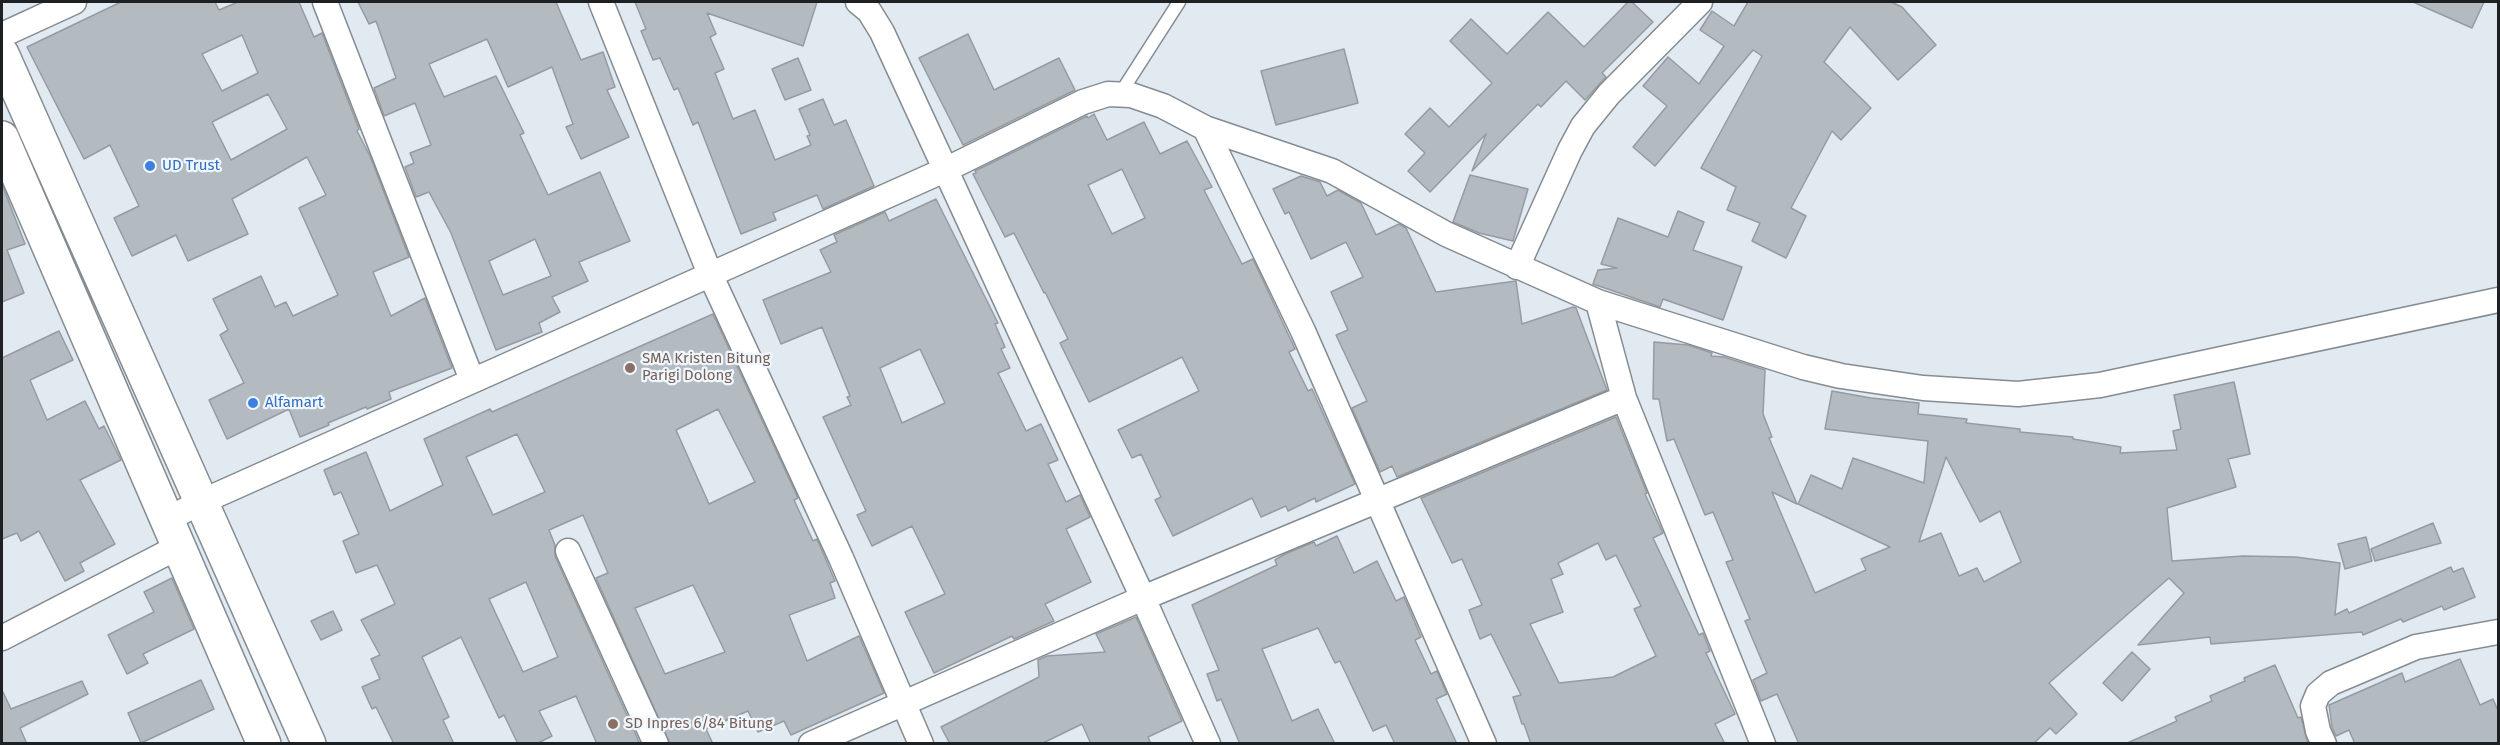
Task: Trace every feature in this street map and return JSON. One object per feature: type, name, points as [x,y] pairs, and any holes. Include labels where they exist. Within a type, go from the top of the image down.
[{"type":"street","points":[[2,34],[74,2]]},
{"type":"street","points":[[325,2],[472,380]]},
{"type":"street","points":[[601,2],[710,274],[841,558],[921,744]]},
{"type":"street","points":[[858,2],[869,12],[882,32],[947,169],[1208,744]]},
{"type":"street","points":[[1517,267],[1583,126],[1609,94],[1700,2]]},
{"type":"street","points":[[2,54],[309,744]]},
{"type":"street","points":[[2,638],[172,534],[201,502],[947,169],[1083,102],[1108,94],[1131,95],[1163,106],[1205,128],[1332,171],[1446,234],[1598,302],[1783,361],[1841,376],[1923,388],[2018,394],[2100,385],[2499,300]]},
{"type":"street","points":[[1205,128],[1303,331],[1484,744]]},
{"type":"street","points":[[2,138],[264,744]]},
{"type":"street","points":[[1598,302],[1624,398],[1763,744]]},
{"type":"street","points":[[811,744],[1143,598],[1624,398]]},
{"type":"street","points":[[568,550],[656,744]]},
{"type":"street","points":[[2324,744],[2318,731],[2313,705],[2318,694],[2331,683],[2416,647],[2499,633]]},
{"type":"lane","points":[[1120,94],[1179,2]]},
{"type":"building","points":[[121,2],[215,2],[219,10],[238,2],[299,2],[314,37],[322,33],[359,129],[357,131],[370,156],[409,257],[373,272],[391,316],[425,298],[452,368],[389,392],[391,399],[367,409],[366,407],[300,437],[289,409],[227,439],[209,400],[244,383],[220,335],[228,330],[213,299],[261,276],[275,307],[286,302],[293,316],[338,295],[299,208],[326,195],[307,157],[232,199],[248,234],[188,261],[176,235],[132,256],[114,218],[139,206],[110,145],[84,159],[27,47]],"holes":[[[242,35],[258,73],[222,91],[202,54]],[[268,94],[287,129],[231,160],[212,122]]]},
{"type":"building","points":[[358,2],[556,2],[581,60],[603,52],[615,87],[607,90],[629,137],[581,159],[566,127],[573,124],[552,67],[508,87],[487,39],[429,64],[444,97],[496,76],[524,133],[520,135],[548,195],[600,172],[630,241],[579,262],[588,281],[552,297],[560,312],[539,323],[542,332],[496,350],[451,233],[429,192],[416,197],[405,167],[414,163],[410,153],[431,145],[415,103],[384,116],[374,88],[396,78],[376,21],[369,24]],"holes":[[[535,239],[551,276],[503,295],[489,261]]]},
{"type":"building","points":[[635,2],[817,2],[803,46],[707,13],[716,34],[710,37],[724,69],[715,73],[733,119],[755,110],[775,160],[811,145],[807,136],[810,135],[799,109],[823,99],[834,125],[846,120],[874,186],[823,209],[817,195],[773,213],[776,220],[741,234],[698,122],[693,125],[678,88],[674,90],[660,58],[653,60],[641,31],[646,29]]},
{"type":"building","points":[[1628,2],[1632,2],[1653,22],[1602,73],[1606,77],[1585,100],[1566,81],[1541,107],[1538,104],[1472,171],[1486,134],[1430,192],[1408,171],[1425,153],[1405,134],[1430,108],[1449,127],[1492,83],[1450,41],[1471,19],[1507,54],[1548,12],[1584,47]]},
{"type":"building","points":[[1748,2],[1891,2],[1902,7],[1936,45],[1898,80],[1850,27],[1824,62],[1871,108],[1841,140],[1832,131],[1791,208],[1806,216],[1786,258],[1752,241],[1760,223],[1727,210],[1736,187],[1701,168],[1762,56],[1753,50],[1655,166],[1633,147],[1667,106],[1643,86],[1668,57],[1699,84],[1724,46],[1700,30],[1712,11],[1734,26]]},
{"type":"building","points":[[2413,2],[2484,2],[2472,28]]},
{"type":"building","points":[[968,34],[994,90],[1059,58],[1075,90],[963,145],[919,58]]},
{"type":"building","points":[[1344,49],[1358,103],[1276,125],[1261,71]]},
{"type":"building","points":[[798,58],[811,90],[785,100],[772,69]]},
{"type":"building","points":[[1094,114],[1107,140],[1144,122],[1160,154],[1187,141],[1212,187],[1204,190],[1242,264],[1253,259],[1295,349],[1289,352],[1308,391],[1312,389],[1355,484],[1316,502],[1315,498],[1288,511],[1286,506],[1261,517],[1252,498],[1173,536],[1155,500],[1161,497],[1141,454],[1132,458],[1118,430],[1199,391],[1182,357],[1089,402],[1060,343],[1068,339],[1045,292],[1014,233],[1005,237],[973,174],[1087,116],[1088,118]],"holes":[[[1122,169],[1145,218],[1112,234],[1088,185]]]},
{"type":"building","points":[[1470,175],[1528,189],[1513,241],[1479,233],[1453,222]]},
{"type":"building","points":[[1301,176],[1320,182],[1327,196],[1338,190],[1361,203],[1376,235],[1399,224],[1406,228],[1436,292],[1516,281],[1522,324],[1573,307],[1576,308],[1607,390],[1397,477],[1392,466],[1380,472],[1352,408],[1367,401],[1336,335],[1348,330],[1331,292],[1363,277],[1346,242],[1311,259],[1289,212],[1285,214],[1273,189]]},
{"type":"building","points":[[2,184],[25,244],[7,250],[24,293],[2,302]]},
{"type":"building","points":[[936,199],[998,323],[995,324],[1005,347],[1001,349],[1010,368],[998,373],[1026,431],[1041,424],[1058,460],[1048,464],[1066,502],[1080,495],[1090,517],[1066,529],[1091,582],[1045,604],[1054,621],[1014,639],[1012,636],[934,673],[905,612],[945,594],[912,526],[872,546],[857,515],[866,511],[823,417],[851,405],[847,397],[850,396],[822,327],[781,344],[763,300],[831,272],[820,250],[837,242],[834,235],[885,212],[889,221]],"holes":[[[920,349],[945,403],[902,423],[880,368]]]},
{"type":"building","points":[[1678,211],[1704,222],[1693,250],[1742,267],[1723,320],[1663,299],[1660,307],[1593,284],[1598,270],[1617,268],[1601,264],[1618,218],[1668,237]]},
{"type":"building","points":[[713,314],[798,498],[794,500],[813,541],[817,539],[835,581],[830,583],[835,598],[789,615],[807,661],[859,636],[884,693],[791,735],[784,721],[758,732],[748,711],[706,729],[713,744],[670,744],[596,578],[608,573],[583,515],[549,530],[555,545],[555,556],[640,744],[597,744],[576,696],[539,711],[552,736],[536,744],[518,744],[504,715],[499,718],[461,637],[422,657],[449,717],[443,720],[454,744],[394,744],[376,707],[372,709],[362,687],[380,679],[371,659],[380,655],[361,620],[395,604],[377,565],[356,573],[343,541],[359,534],[341,492],[334,495],[324,470],[366,452],[390,511],[443,485],[424,439],[490,409],[492,412]],"holes":[[[718,409],[755,482],[709,504],[676,430]],[[517,434],[545,492],[493,515],[466,457]],[[526,582],[558,657],[523,672],[489,599]],[[693,585],[725,652],[665,674],[635,608]]]},
{"type":"building","points":[[59,331],[73,360],[30,380],[47,420],[85,401],[99,429],[104,426],[121,460],[80,480],[115,544],[80,563],[84,571],[65,581],[39,531],[21,541],[17,533],[2,539],[2,358]]},
{"type":"building","points":[[1654,342],[1688,345],[1712,353],[1711,356],[1724,357],[1765,370],[1763,414],[1772,437],[1769,438],[1797,504],[1772,492],[1815,593],[1866,570],[1861,559],[1890,547],[1798,504],[1811,475],[1842,489],[1853,458],[1924,483],[1928,441],[1825,429],[1832,391],[1919,403],[1918,414],[1967,419],[1966,423],[2020,429],[2020,432],[2073,437],[2073,439],[2121,447],[2120,453],[2177,450],[2173,431],[2181,429],[2174,395],[2234,382],[2250,454],[2228,459],[2236,487],[2167,508],[2172,561],[2243,556],[2296,557],[2340,563],[2335,615],[2347,609],[2349,613],[2451,567],[2453,572],[2463,568],[2475,597],[2444,610],[2442,606],[2403,622],[2401,619],[2363,635],[2362,632],[2211,644],[2210,637],[2138,645],[2184,593],[2169,578],[2049,683],[2077,714],[2056,734],[2050,728],[2033,744],[1799,744],[1777,694],[1761,701],[1753,680],[1767,673],[1745,621],[1750,619],[1726,562],[1733,560],[1713,512],[1705,515],[1674,439],[1667,441],[1659,399],[1653,399]],"holes":[[[1946,457],[1980,522],[2000,511],[2021,562],[1984,582],[1977,568],[1959,576],[1941,533],[1919,542]]]},
{"type":"building","points":[[1616,417],[1647,493],[1645,494],[1663,533],[1653,538],[1699,635],[1703,633],[1710,651],[1706,653],[1735,714],[1715,724],[1725,744],[1531,744],[1513,697],[1521,695],[1491,634],[1480,639],[1469,610],[1482,605],[1462,559],[1452,563],[1421,498]],"holes":[[[1598,543],[1606,560],[1616,555],[1641,606],[1634,609],[1656,656],[1613,677],[1559,683],[1530,624],[1563,612],[1551,579],[1563,574],[1558,563]]]},
{"type":"building","points":[[2433,523],[2441,543],[2375,561],[2371,549]]},
{"type":"building","points":[[1337,536],[1354,573],[1377,561],[1396,601],[1404,597],[1421,637],[1415,640],[1431,674],[1437,671],[1447,694],[1436,699],[1457,744],[1395,744],[1386,725],[1373,731],[1340,661],[1335,663],[1318,628],[1262,649],[1292,721],[1318,709],[1335,744],[1240,744],[1221,699],[1217,701],[1207,674],[1219,670],[1192,605],[1277,565],[1275,560],[1285,554],[1314,542],[1316,546]]},
{"type":"building","points":[[2366,537],[2372,561],[2345,569],[2338,544]]},
{"type":"building","points":[[172,578],[194,629],[143,654],[148,663],[127,674],[108,635],[154,612],[144,592]]},
{"type":"building","points":[[333,611],[342,630],[321,640],[311,621]]},
{"type":"building","points":[[1136,617],[1182,721],[1148,737],[1151,744],[1091,744],[1082,724],[1041,744],[950,744],[941,727],[1039,677],[1038,660],[1047,656],[1105,652],[1096,634]]},
{"type":"building","points":[[2132,652],[2150,669],[2122,701],[2103,683]]},
{"type":"building","points":[[2460,659],[2480,705],[2493,699],[2499,713],[2499,744],[2355,744],[2349,730],[2336,736],[2332,727],[2329,705],[2402,673],[2405,682]]},
{"type":"building","points":[[2275,665],[2298,718],[2301,717],[2308,744],[2125,744],[2177,721],[2175,717],[2212,701],[2210,696]]},
{"type":"building","points":[[201,680],[214,709],[141,743],[128,713]]},
{"type":"building","points":[[82,681],[88,694],[20,728],[27,744],[2,744],[2,690],[11,709]]},
{"type":"place","name":"UD Trust","points":[[150,166]]},
{"type":"place","name":"SMA Kristen Bitung Parigi Dolong","points":[[630,368]]},
{"type":"place","name":"Alfamart","points":[[253,403]]},
{"type":"place","name":"SD Inpres 6/84 Bitung","points":[[613,724]]}]
